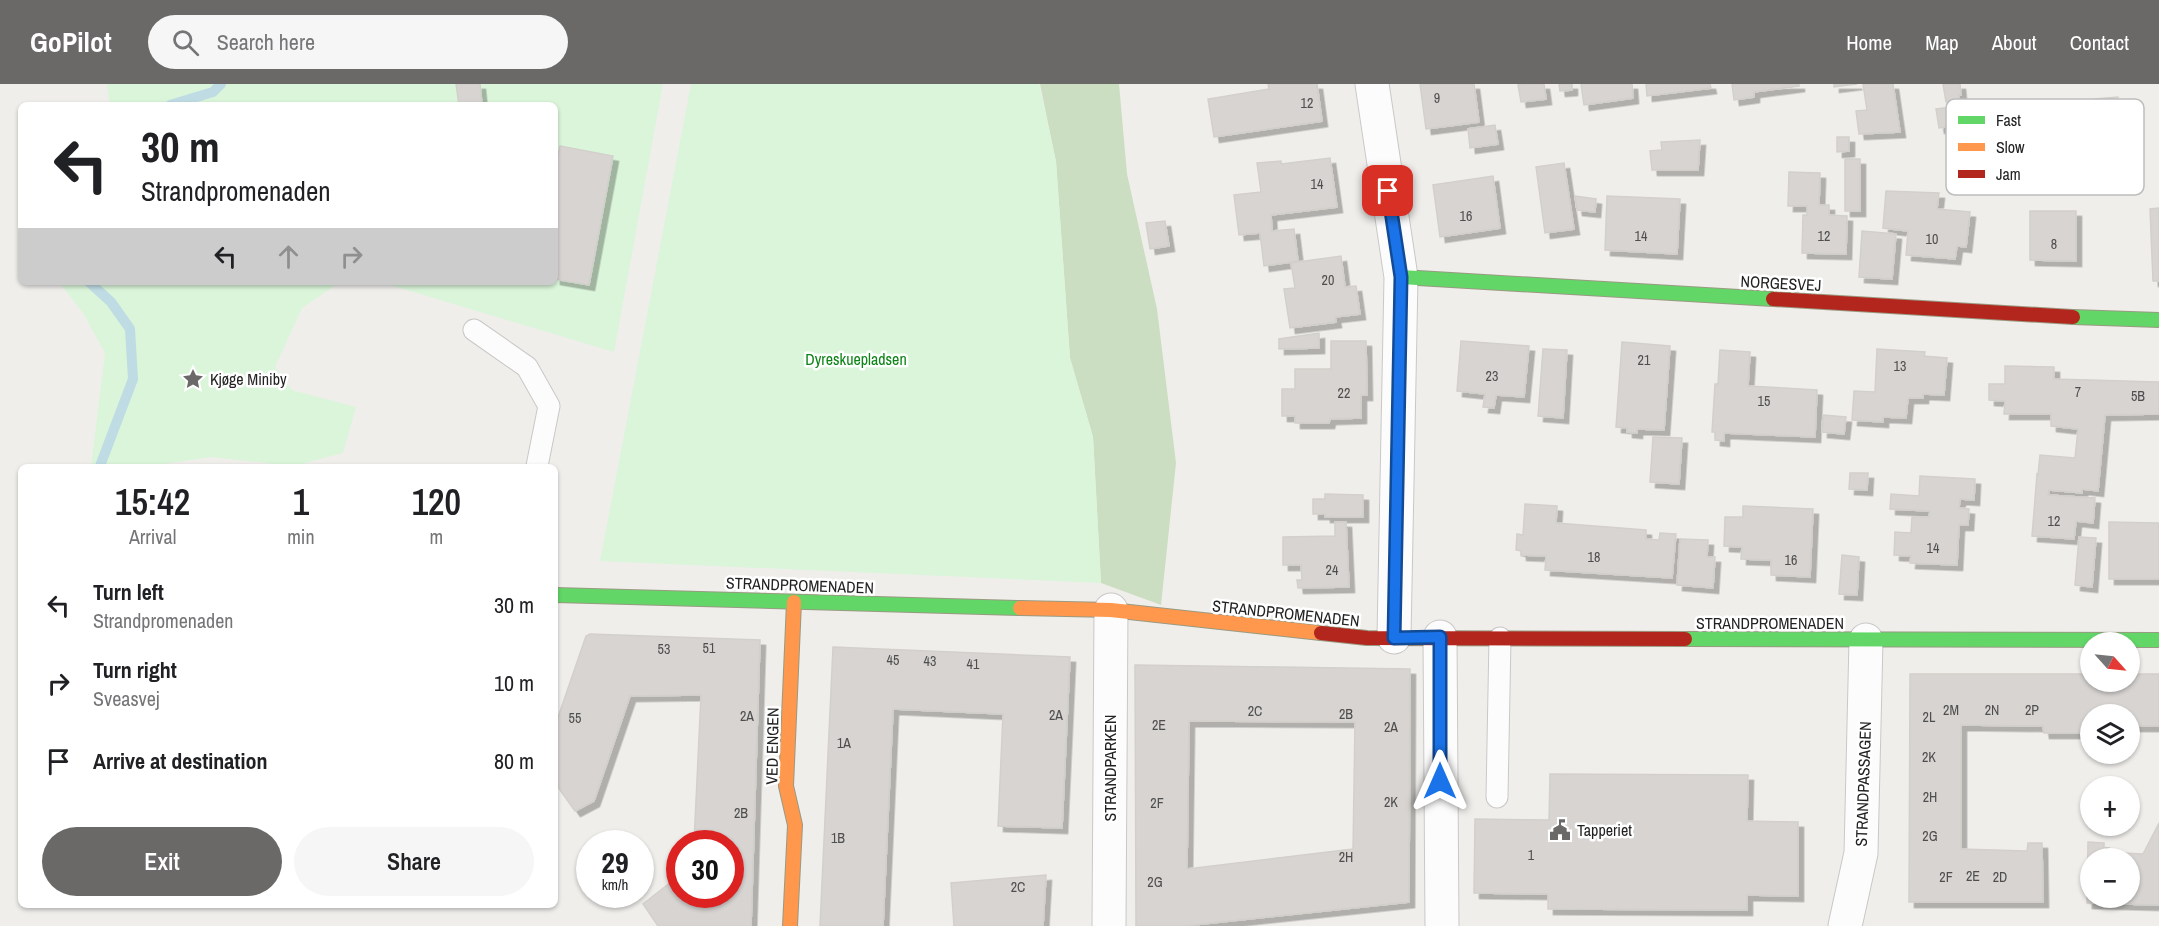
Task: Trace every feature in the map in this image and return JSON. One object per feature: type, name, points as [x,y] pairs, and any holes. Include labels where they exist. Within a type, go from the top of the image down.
[{"type":"street","points":[[1372,84],[1401,277],[1394,638]]},
{"type":"street","name":"NORGESVEJ","points":[[1401,277],[2124,320],[2159,320]]},
{"type":"street","name":"STRANDPROMENADEN","points":[[558,595],[1111,610],[1367,638],[2159,640]]},
{"type":"street","name":"VED ENGEN","points":[[790,926],[795,825],[786,786],[794,602]]},
{"type":"street","name":"STRANDPARKEN","points":[[1109,926],[1111,610]]},
{"type":"street","points":[[1440,637],[1442,926]]},
{"type":"street","name":"STRANDPASSAGEN","points":[[1845,926],[1861,853],[1866,640]]},
{"type":"lane","points":[[474,330],[527,366],[549,406],[537,464]]},
{"type":"lane","points":[[1497,797],[1500,638]]},
{"type":"green space","points":[[107,84],[663,84],[614,352],[390,285],[558,285],[558,102],[110,102]]},
{"type":"green space","name":"Dyreskuepladsen","points":[[691,84],[1039,84],[1056,161],[1070,358],[1093,437],[1101,583],[600,561]]},
{"type":"green space","points":[[1040,84],[1119,84],[1127,174],[1157,309],[1176,463],[1161,605],[1101,583],[1093,437],[1070,358],[1056,162]]},
{"type":"green space","name":"Kjøge Miniby","points":[[61,285],[336,285],[302,308],[275,367],[292,390],[356,407],[343,453],[302,464],[276,464],[211,457],[164,464],[91,464],[105,353],[83,313]]},
{"type":"building","points":[[456,84],[480,84],[482,102],[459,102]]},
{"type":"building","points":[[1268,84],[1317,84],[1322,121],[1214,137],[1208,99],[1269,89]]},
{"type":"building","points":[[1420,84],[1474,84],[1479,122],[1426,129]]},
{"type":"building","points":[[1544,84],[1546,99],[1521,102],[1518,85]]},
{"type":"building","points":[[1559,84],[1572,84],[1572,90],[1560,91]]},
{"type":"building","points":[[1581,84],[1632,84],[1633,98],[1584,105]]},
{"type":"building","points":[[1646,84],[1710,84],[1711,88],[1647,96]]},
{"type":"building","points":[[1732,84],[1799,84],[1799,86],[1754,92],[1754,97],[1734,100]]},
{"type":"building","points":[[1834,84],[1857,84],[1834,87]]},
{"type":"building","points":[[1863,84],[1893,84],[1900,132],[1859,134],[1856,111],[1867,110]]},
{"type":"building","points":[[1943,84],[1960,84],[1959,99],[1946,99],[1946,102]]},
{"type":"building","points":[[2118,97],[2118,99],[2095,99]]},
{"type":"building","points":[[1946,108],[1946,127],[1939,128],[1936,109]]},
{"type":"building","points":[[1495,125],[1498,144],[1470,148],[1468,129]]},
{"type":"building","points":[[1837,137],[1849,137],[1849,151],[1837,152]]},
{"type":"building","points":[[1700,140],[1698,170],[1652,170],[1650,151],[1662,150],[1661,142]]},
{"type":"building","points":[[560,146],[613,156],[589,285],[558,280],[558,155]]},
{"type":"building","points":[[1330,158],[1337,207],[1271,215],[1272,231],[1294,229],[1298,261],[1264,266],[1260,233],[1239,235],[1234,195],[1261,192],[1257,163],[1281,161],[1281,164]]},
{"type":"building","points":[[1845,159],[1860,159],[1860,211],[1845,211]]},
{"type":"building","points":[[1564,163],[1574,229],[1545,233],[1536,167]]},
{"type":"building","points":[[1789,172],[1820,173],[1819,205],[1829,205],[1829,215],[1847,216],[1846,254],[1802,253],[1803,215],[1807,215],[1807,206],[1788,206]]},
{"type":"building","points":[[1493,176],[1500,228],[1440,237],[1433,185]]},
{"type":"building","points":[[1886,191],[1939,193],[1937,209],[1970,212],[1966,247],[1957,246],[1955,259],[1906,255],[1908,231],[1883,228]]},
{"type":"building","points":[[1575,196],[1596,199],[1595,212],[1577,210]]},
{"type":"building","points":[[1607,196],[1680,199],[1677,254],[1605,250]]},
{"type":"building","points":[[2159,208],[2159,281],[2153,281],[2150,209]]},
{"type":"building","points":[[2030,211],[2076,211],[2076,261],[2030,260]]},
{"type":"building","points":[[1165,221],[1169,246],[1150,249],[1146,223]]},
{"type":"building","points":[[1862,231],[1896,234],[1892,279],[1859,277]]},
{"type":"building","points":[[1341,256],[1345,287],[1356,286],[1360,314],[1335,317],[1336,322],[1290,328],[1284,289],[1295,288],[1291,263]]},
{"type":"building","points":[[1319,333],[1319,348],[1279,349],[1279,339]]},
{"type":"building","points":[[1331,341],[1366,341],[1367,395],[1361,395],[1361,418],[1330,419],[1329,423],[1295,423],[1295,416],[1282,416],[1282,389],[1295,389],[1295,369],[1331,369]]},
{"type":"building","points":[[1461,341],[1529,346],[1524,397],[1496,395],[1494,408],[1483,407],[1485,394],[1457,391]]},
{"type":"building","points":[[1622,342],[1670,346],[1664,430],[1637,429],[1637,433],[1627,432],[1627,428],[1616,427]]},
{"type":"building","points":[[1543,349],[1567,350],[1563,418],[1538,416]]},
{"type":"building","points":[[1877,349],[1925,352],[1924,356],[1947,358],[1944,395],[1923,394],[1923,398],[1908,398],[1906,418],[1883,417],[1883,422],[1852,420],[1854,391],[1875,392]]},
{"type":"building","points":[[1720,350],[1750,352],[1748,386],[1817,390],[1815,437],[1724,433],[1724,441],[1715,440],[1715,432],[1712,432]]},
{"type":"building","points":[[2005,366],[2054,367],[2054,379],[2159,382],[2159,414],[2105,415],[2098,491],[2082,489],[2082,493],[2049,490],[2048,495],[2095,498],[2093,523],[2076,521],[2074,539],[2032,536],[2040,455],[2075,458],[2078,429],[2051,426],[2051,414],[2004,414],[2005,401],[1989,400],[1989,384],[2005,384]]},
{"type":"building","points":[[1823,415],[1846,417],[1844,434],[1822,432]]},
{"type":"building","points":[[1653,437],[1682,438],[1679,484],[1650,482]]},
{"type":"building","points":[[1850,473],[1868,473],[1867,490],[1849,489]]},
{"type":"building","points":[[1920,476],[1975,479],[1974,500],[1960,499],[1959,508],[1969,509],[1968,525],[1959,525],[1957,565],[1910,563],[1911,556],[1894,555],[1895,532],[1911,533],[1912,517],[1929,517],[1930,511],[1890,509],[1891,494],[1919,496]]},
{"type":"building","points":[[1325,494],[1363,495],[1363,517],[1325,517],[1325,514],[1313,514],[1313,499],[1325,499]]},
{"type":"building","points":[[1525,504],[1557,506],[1556,523],[1646,530],[1646,539],[1659,540],[1660,533],[1676,534],[1672,578],[1545,570],[1546,556],[1521,555],[1521,551],[1516,550],[1517,534],[1523,535]]},
{"type":"building","points":[[1743,506],[1813,509],[1810,577],[1771,575],[1771,560],[1741,559],[1742,547],[1724,546],[1725,517],[1743,517]]},
{"type":"building","points":[[1335,522],[1346,522],[1349,587],[1298,588],[1297,580],[1302,580],[1301,565],[1283,565],[1283,537],[1335,536]]},
{"type":"building","points":[[2109,522],[2159,523],[2159,579],[2109,579]]},
{"type":"building","points":[[2079,537],[2096,538],[2092,587],[2075,585]]},
{"type":"building","points":[[1680,539],[1708,540],[1707,557],[1715,557],[1713,588],[1677,585]]},
{"type":"building","points":[[1842,555],[1859,557],[1857,595],[1839,594]]},
{"type":"building","points":[[590,634],[760,640],[751,926],[658,926],[646,908],[654,908],[654,895],[666,886],[666,908],[744,908],[744,830],[695,830],[701,695],[630,696],[594,801],[575,811],[558,787],[558,717],[586,636]]},
{"type":"building","points":[[833,647],[1070,657],[1062,828],[998,826],[1003,714],[893,709],[883,926],[820,926]]},
{"type":"building","points":[[1135,665],[1410,669],[1409,902],[1184,926],[1136,926]],"holes":[[[1189,721],[1355,722],[1353,849],[1187,869]]]},
{"type":"building","points":[[1910,674],[2080,674],[2080,692],[2140,692],[2140,674],[2159,674],[2159,726],[2140,726],[2140,704],[2080,704],[2080,733],[2044,733],[2043,726],[1961,725],[1961,849],[2027,851],[2028,843],[2042,843],[2043,902],[1909,902]]},
{"type":"building","points":[[1550,774],[1748,775],[1747,821],[1798,822],[1798,896],[1747,895],[1747,910],[1548,909],[1548,894],[1474,893],[1475,819],[1549,820]]},
{"type":"building","points":[[2159,823],[2159,905],[2140,904],[2140,854],[2143,854]]},
{"type":"building","points":[[2088,842],[2104,843],[2104,848],[2088,848]]},
{"type":"building","points":[[1046,875],[1043,926],[954,926],[951,883]]},
{"type":"waterway","points":[[180,102],[213,92],[221,84]]},
{"type":"waterway","points":[[92,285],[111,302],[130,329],[133,379],[101,464]]},
{"type":"traffic: fast","points":[[1401,277],[1773,299]]},
{"type":"traffic: fast","points":[[2073,317],[2159,320]]},
{"type":"traffic: fast","points":[[558,595],[1020,608]]},
{"type":"traffic: fast","points":[[1685,639],[2159,640]]},
{"type":"traffic: slow","points":[[790,926],[795,825],[786,786],[794,602]]},
{"type":"traffic: slow","points":[[1020,608],[1111,610],[1321,633]]},
{"type":"traffic: jam","points":[[1773,299],[2073,317]]},
{"type":"traffic: jam","points":[[1321,633],[1367,638],[1685,639]]},
{"type":"place","name":"Kjøge Miniby","points":[[193,379]]},
{"type":"place","name":"Tapperiet","points":[[1560,830]]},
{"type":"route","points":[[1388,191],[1401,277],[1394,638],[1440,637],[1440,781]]}]
